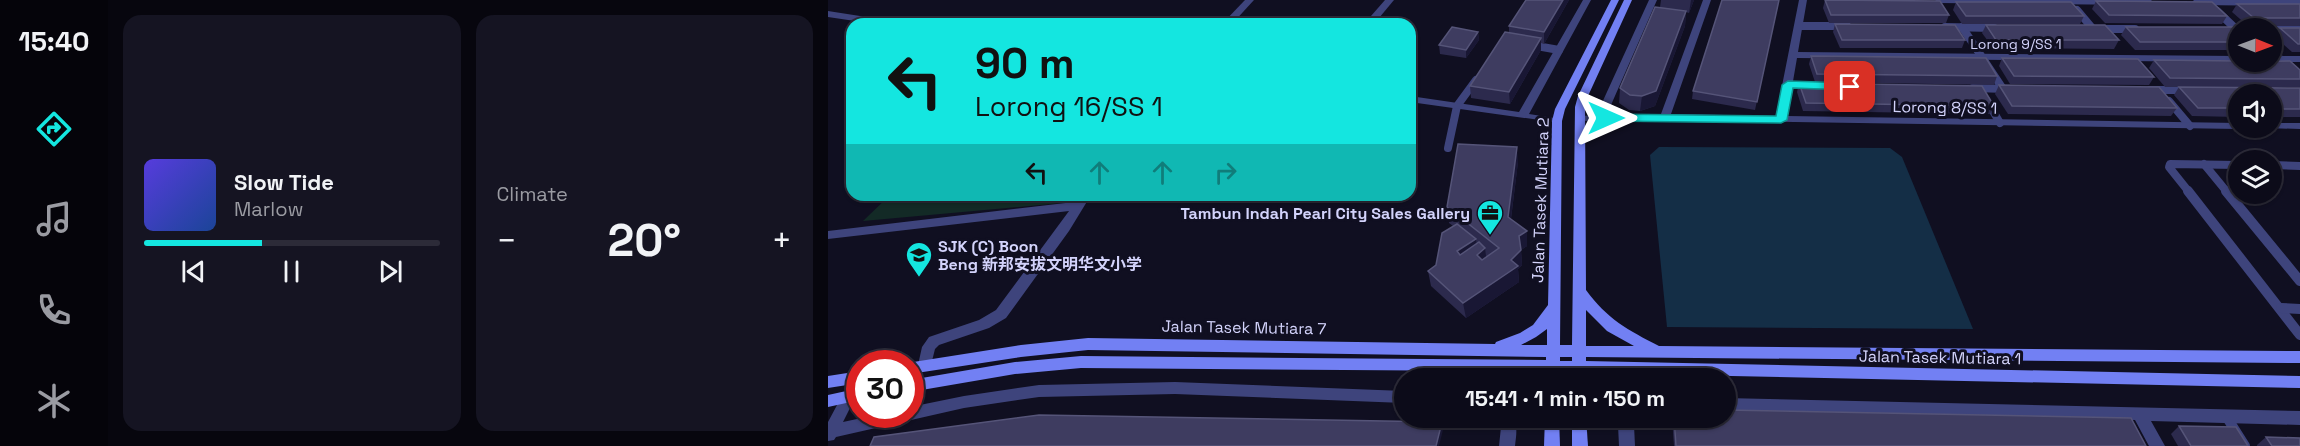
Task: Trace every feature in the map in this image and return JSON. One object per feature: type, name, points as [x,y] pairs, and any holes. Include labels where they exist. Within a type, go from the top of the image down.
[{"type":"street","points":[[1233,18],[1250,0]]},
{"type":"street","points":[[1374,18],[1390,0]]},
{"type":"street","points":[[1522,116],[1587,0]]},
{"type":"street","name":"Jalan Tasek Mutiara 2","points":[[1554,368],[1557,121],[1560,109],[1615,0]]},
{"type":"street","points":[[1579,368],[1582,96],[1628,0]]},
{"type":"street","points":[[1606,118],[1606,105],[1653,13],[1653,0]]},
{"type":"street","points":[[1665,117],[1694,19],[1707,0]]},
{"type":"street","points":[[1781,120],[1793,85],[1793,55],[1803,0]]},
{"type":"street","points":[[1939,3],[2161,2]]},
{"type":"street","points":[[2184,2],[2300,3]]},
{"type":"street","points":[[828,14],[854,18]]},
{"type":"street","name":"Lorong 9/SS 1","points":[[1793,55],[2228,59]]},
{"type":"street","points":[[2282,59],[2300,59]]},
{"type":"street","points":[[1416,100],[1557,121]]},
{"type":"street","name":"Lorong 8/SS 1","points":[[1580,119],[1665,117],[2228,126]]},
{"type":"street","points":[[2282,126],[2300,126]]},
{"type":"street","points":[[828,235],[1074,201]]},
{"type":"street","points":[[925,365],[929,347],[934,340],[984,324],[1001,314],[1065,228],[1080,201]]},
{"type":"street","points":[[1579,291],[1594,315],[1610,327],[1658,352]]},
{"type":"street","points":[[1494,349],[1532,334],[1548,321],[1555,294]]},
{"type":"street","name":"Jalan Tasek Mutiara 7","points":[[925,365],[1088,344],[1579,351]]},
{"type":"street","name":"Jalan Tasek Mutiara 1","points":[[1579,351],[2300,357]]},
{"type":"street","points":[[924,384],[1015,368],[1081,362],[1493,365],[1516,368]]},
{"type":"street","points":[[1493,365],[1499,368]]},
{"type":"street","name":"Jalan Tasek Mutiara 1","points":[[1736,371],[2300,382]]},
{"type":"street","points":[[828,382],[846,379]]},
{"type":"street","points":[[829,434],[964,402],[1039,392],[1175,388],[1394,397]]},
{"type":"street","points":[[828,401],[846,397]]},
{"type":"street","points":[[1736,404],[2300,418]]},
{"type":"street","points":[[829,434],[846,407]]},
{"type":"street","points":[[2139,414],[2157,446]]},
{"type":"street","points":[[1507,446],[1509,428]]},
{"type":"street","points":[[1580,428],[1580,446]]},
{"type":"street","points":[[1626,428],[1627,446]]},
{"type":"lane","points":[[2070,1],[2093,29]]},
{"type":"lane","points":[[2207,2],[2228,21]]},
{"type":"lane","points":[[1948,18],[1953,27]]},
{"type":"lane","points":[[1799,26],[1858,26]]},
{"type":"lane","points":[[1941,27],[1998,28]]},
{"type":"lane","points":[[1962,27],[2003,89]]},
{"type":"lane","points":[[2081,29],[2148,29]]},
{"type":"lane","points":[[2282,30],[2300,30]]},
{"type":"lane","points":[[1525,44],[1559,50]]},
{"type":"lane","points":[[2282,64],[2300,77]]},
{"type":"lane","points":[[1448,147],[1457,106],[1483,69]]},
{"type":"lane","points":[[1968,88],[2014,89]]},
{"type":"lane","points":[[1980,88],[2000,123]]},
{"type":"lane","points":[[2138,90],[2195,90]]},
{"type":"lane","points":[[2160,90],[2190,126]]},
{"type":"lane","points":[[2228,165],[2170,164],[2169,167],[2300,335]]},
{"type":"lane","points":[[2204,164],[2300,282]]},
{"type":"lane","points":[[2282,165],[2300,166]]},
{"type":"lane","points":[[2280,308],[2300,309]]},
{"type":"lane","points":[[2226,416],[2245,446]]},
{"type":"green space","points":[[884,201],[1064,201],[1062,203],[863,221]]},
{"type":"water","points":[[1659,147],[1890,148],[1902,157],[1973,329],[1667,327],[1650,155]]},
{"type":"building","points":[[1526,0],[1563,0],[1544,32],[1509,26]]},
{"type":"building","points":[[1722,0],[1779,0],[1757,102],[1693,91]]},
{"type":"building","points":[[1825,0],[1940,1],[1949,15],[1831,15]]},
{"type":"building","points":[[2096,1],[2212,2],[2227,16],[2109,15]]},
{"type":"building","points":[[1956,2],[2071,2],[2084,16],[1966,16]]},
{"type":"building","points":[[2237,4],[2300,4],[2300,18],[2254,18]]},
{"type":"building","points":[[1655,7],[1686,11],[1656,91],[1642,96],[1630,95],[1620,88]]},
{"type":"building","points":[[1835,24],[1955,25],[1965,40],[1842,40]]},
{"type":"building","points":[[1986,25],[2105,25],[2119,40],[1996,40]]},
{"type":"building","points":[[1452,27],[1478,32],[1466,50],[1439,45]]},
{"type":"building","points":[[2126,27],[2228,27],[2228,42],[2140,42]]},
{"type":"building","points":[[2282,28],[2300,28],[2300,44]]},
{"type":"building","points":[[1505,32],[1541,38],[1509,92],[1470,86]]},
{"type":"building","points":[[1811,56],[1986,58],[1997,76],[1817,74]]},
{"type":"building","points":[[2002,58],[2138,59],[2154,77],[2014,76]]},
{"type":"building","points":[[2154,60],[2228,61],[2228,72],[2282,72],[2282,61],[2290,61],[2300,70],[2300,79],[2170,78]]},
{"type":"building","points":[[1799,83],[1982,86],[1994,106],[1806,103]]},
{"type":"building","points":[[1999,85],[2159,87],[2177,108],[2012,106]]},
{"type":"building","points":[[2179,87],[2228,87],[2228,108],[2198,108]]},
{"type":"building","points":[[2282,88],[2300,88],[2300,109],[2282,109]]},
{"type":"building","name":"Tambun Indah Pearl City Sales Gallery","points":[[1458,144],[1517,147],[1508,217],[1527,231],[1519,236],[1521,250],[1511,260],[1518,266],[1463,303],[1428,271],[1436,265],[1442,233],[1457,224],[1476,239],[1457,251],[1460,255],[1479,242],[1485,248],[1477,255],[1482,260],[1499,248],[1447,207]]},
{"type":"building","points":[[1736,410],[2131,418],[2146,446],[1676,446],[1675,428],[1736,428]]},
{"type":"building","points":[[1039,415],[1394,421],[1394,428],[1440,428],[1436,446],[870,446],[874,437]]},
{"type":"building","points":[[2179,426],[2236,427],[2248,446],[2191,446]]},
{"type":"building","points":[[2266,437],[2300,438],[2300,446],[2272,446]]},
{"type":"place","name":"Tambun Indah Pearl City Sales Gallery","points":[[1490,236]]},
{"type":"place","name":"SJK (C) Boon Beng 新邦安拔文明华文小学","points":[[919,278]]},
{"type":"route","points":[[1606,118],[1781,120],[1788,85],[1850,87]]}]
